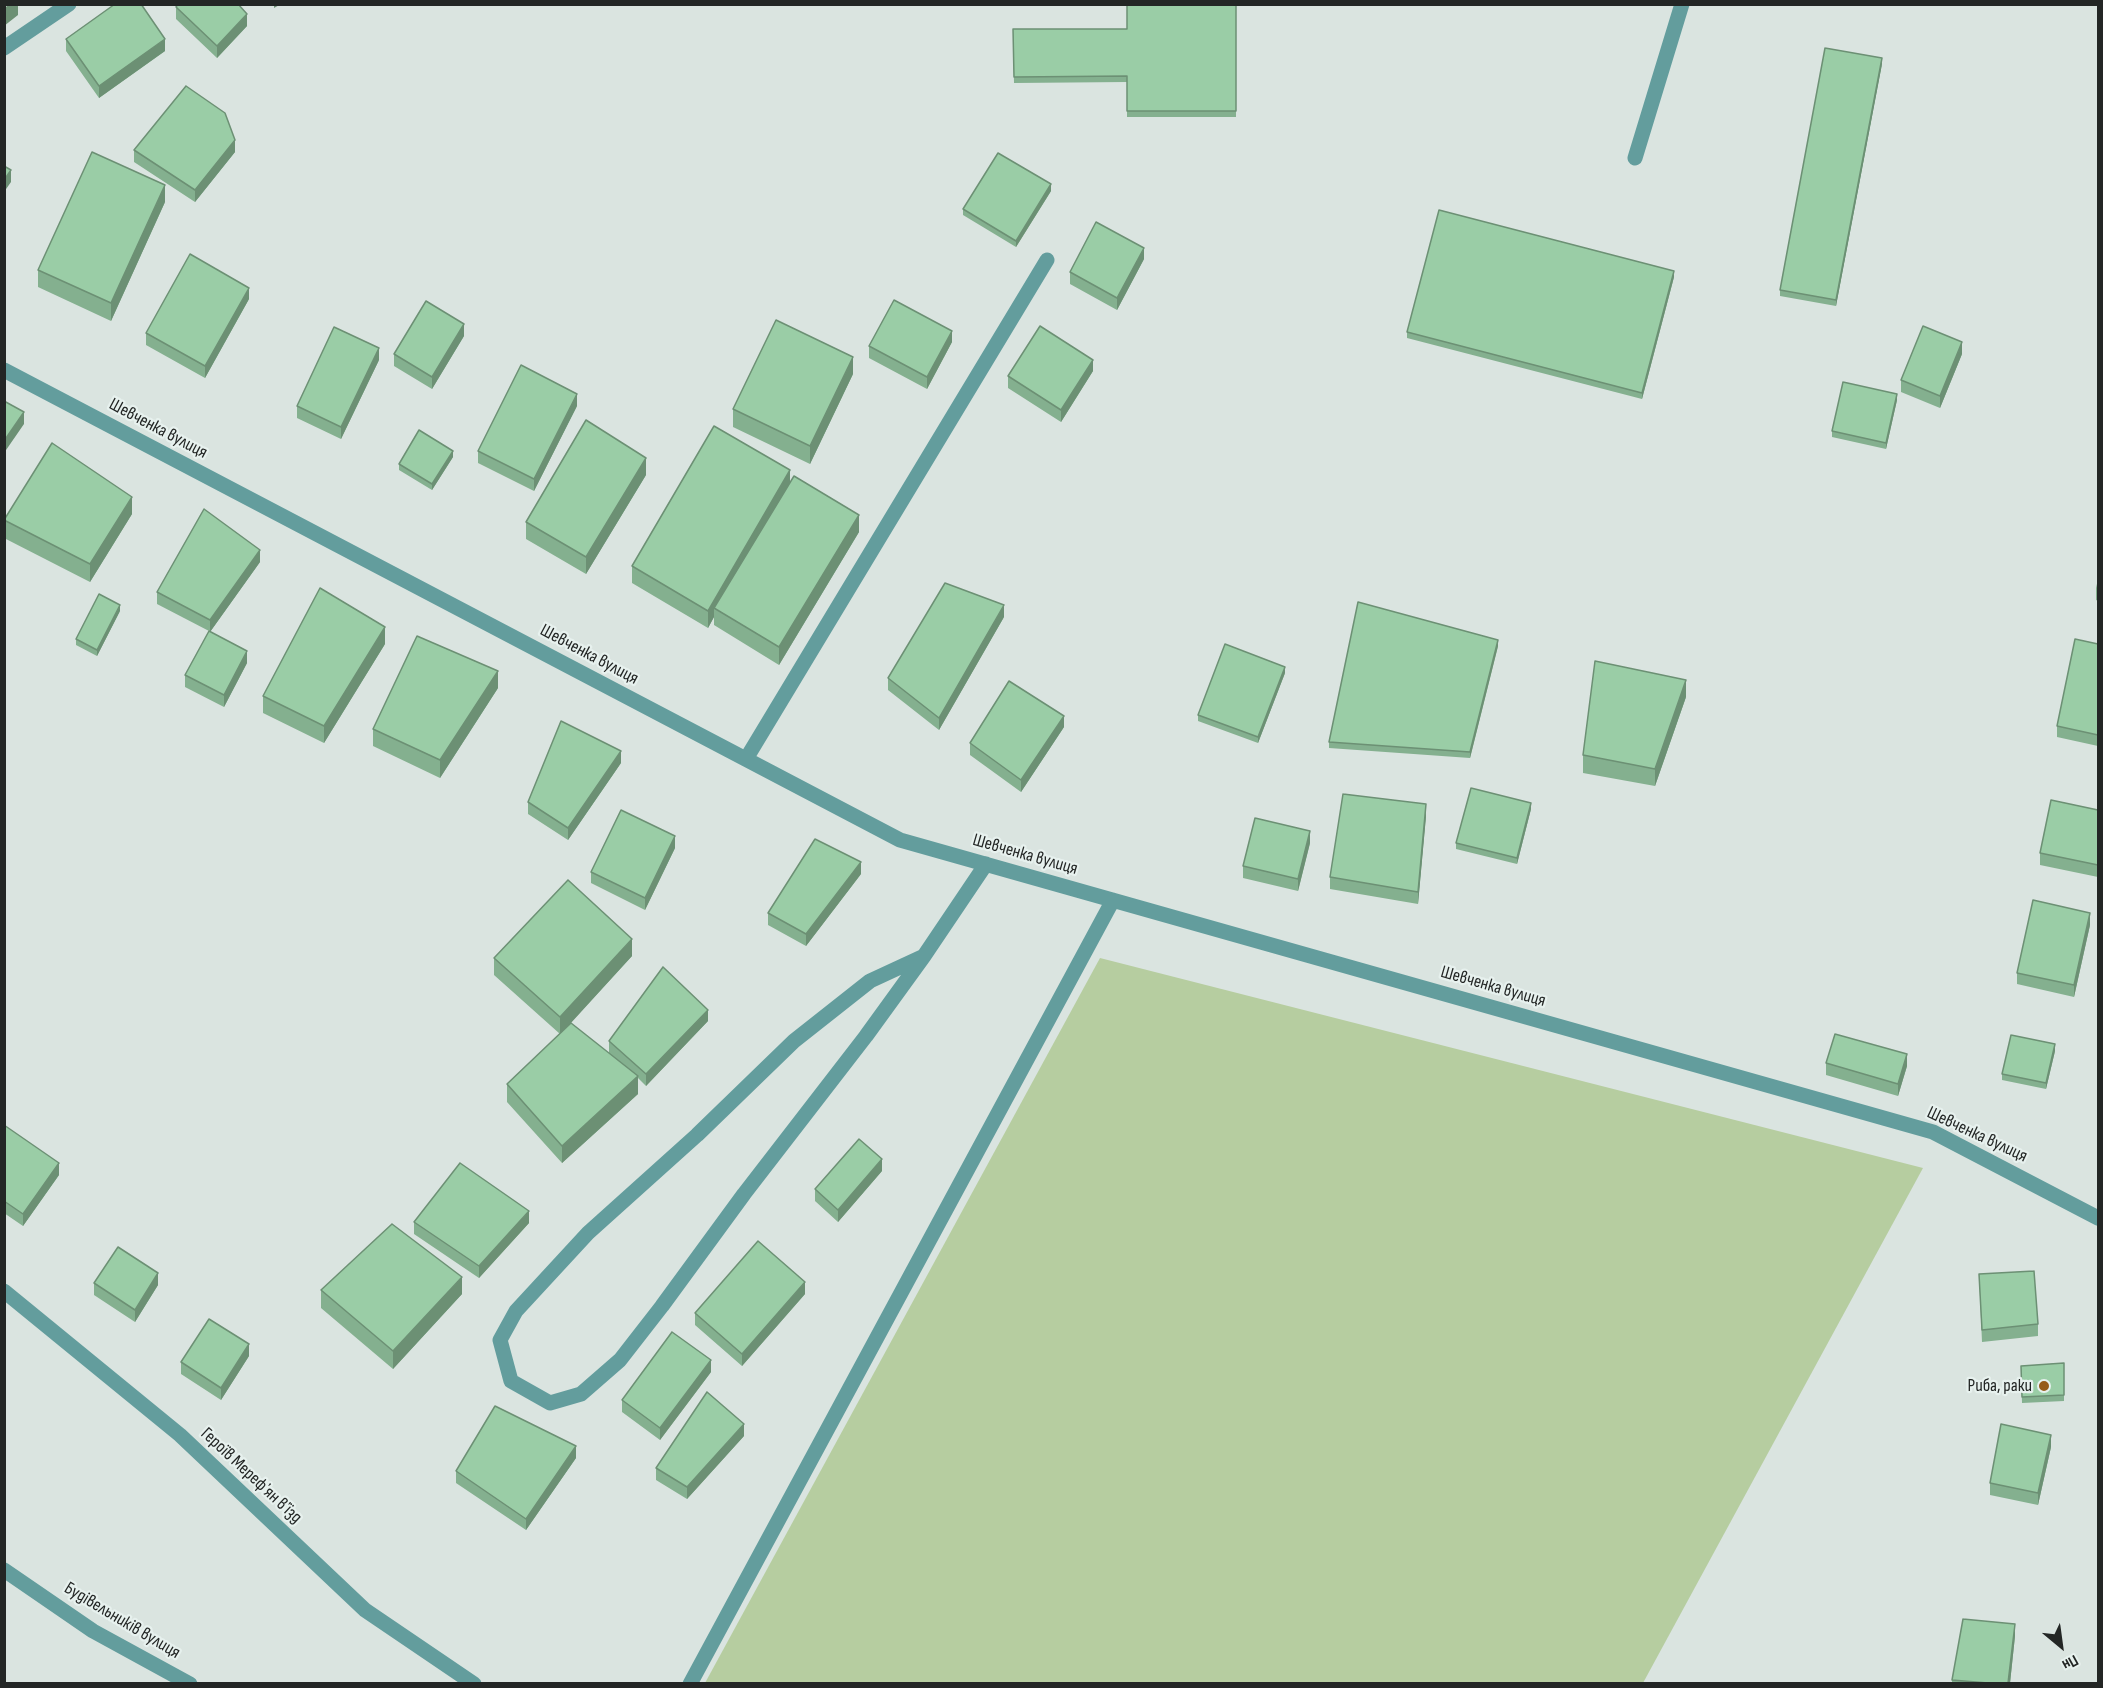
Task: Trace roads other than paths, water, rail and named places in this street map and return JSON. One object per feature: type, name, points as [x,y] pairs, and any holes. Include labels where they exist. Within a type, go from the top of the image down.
[{"type":"street","points":[[4,48],[69,4]]},
{"type":"street","points":[[1635,158],[1682,4]]},
{"type":"street","points":[[746,759],[1047,260]]},
{"type":"street","name":"Шевченка вулиця","points":[[4,370],[900,840],[1933,1132],[2098,1218]]},
{"type":"street","points":[[924,956],[870,981],[794,1041],[697,1135],[588,1233],[516,1311],[500,1340],[511,1381],[550,1402],[581,1394],[620,1360],[924,956],[986,864]]},
{"type":"street","points":[[690,1683],[1113,900]]},
{"type":"street","name":"Героїв Мерефʼян вʼїзд","points":[[4,1291],[180,1435],[365,1610],[474,1683]]},
{"type":"street","name":"Будівельників вулиця","points":[[4,1570],[93,1631],[190,1683]]},
{"type":"place","name":"Риба, раки","points":[[2044,1386]]}]
